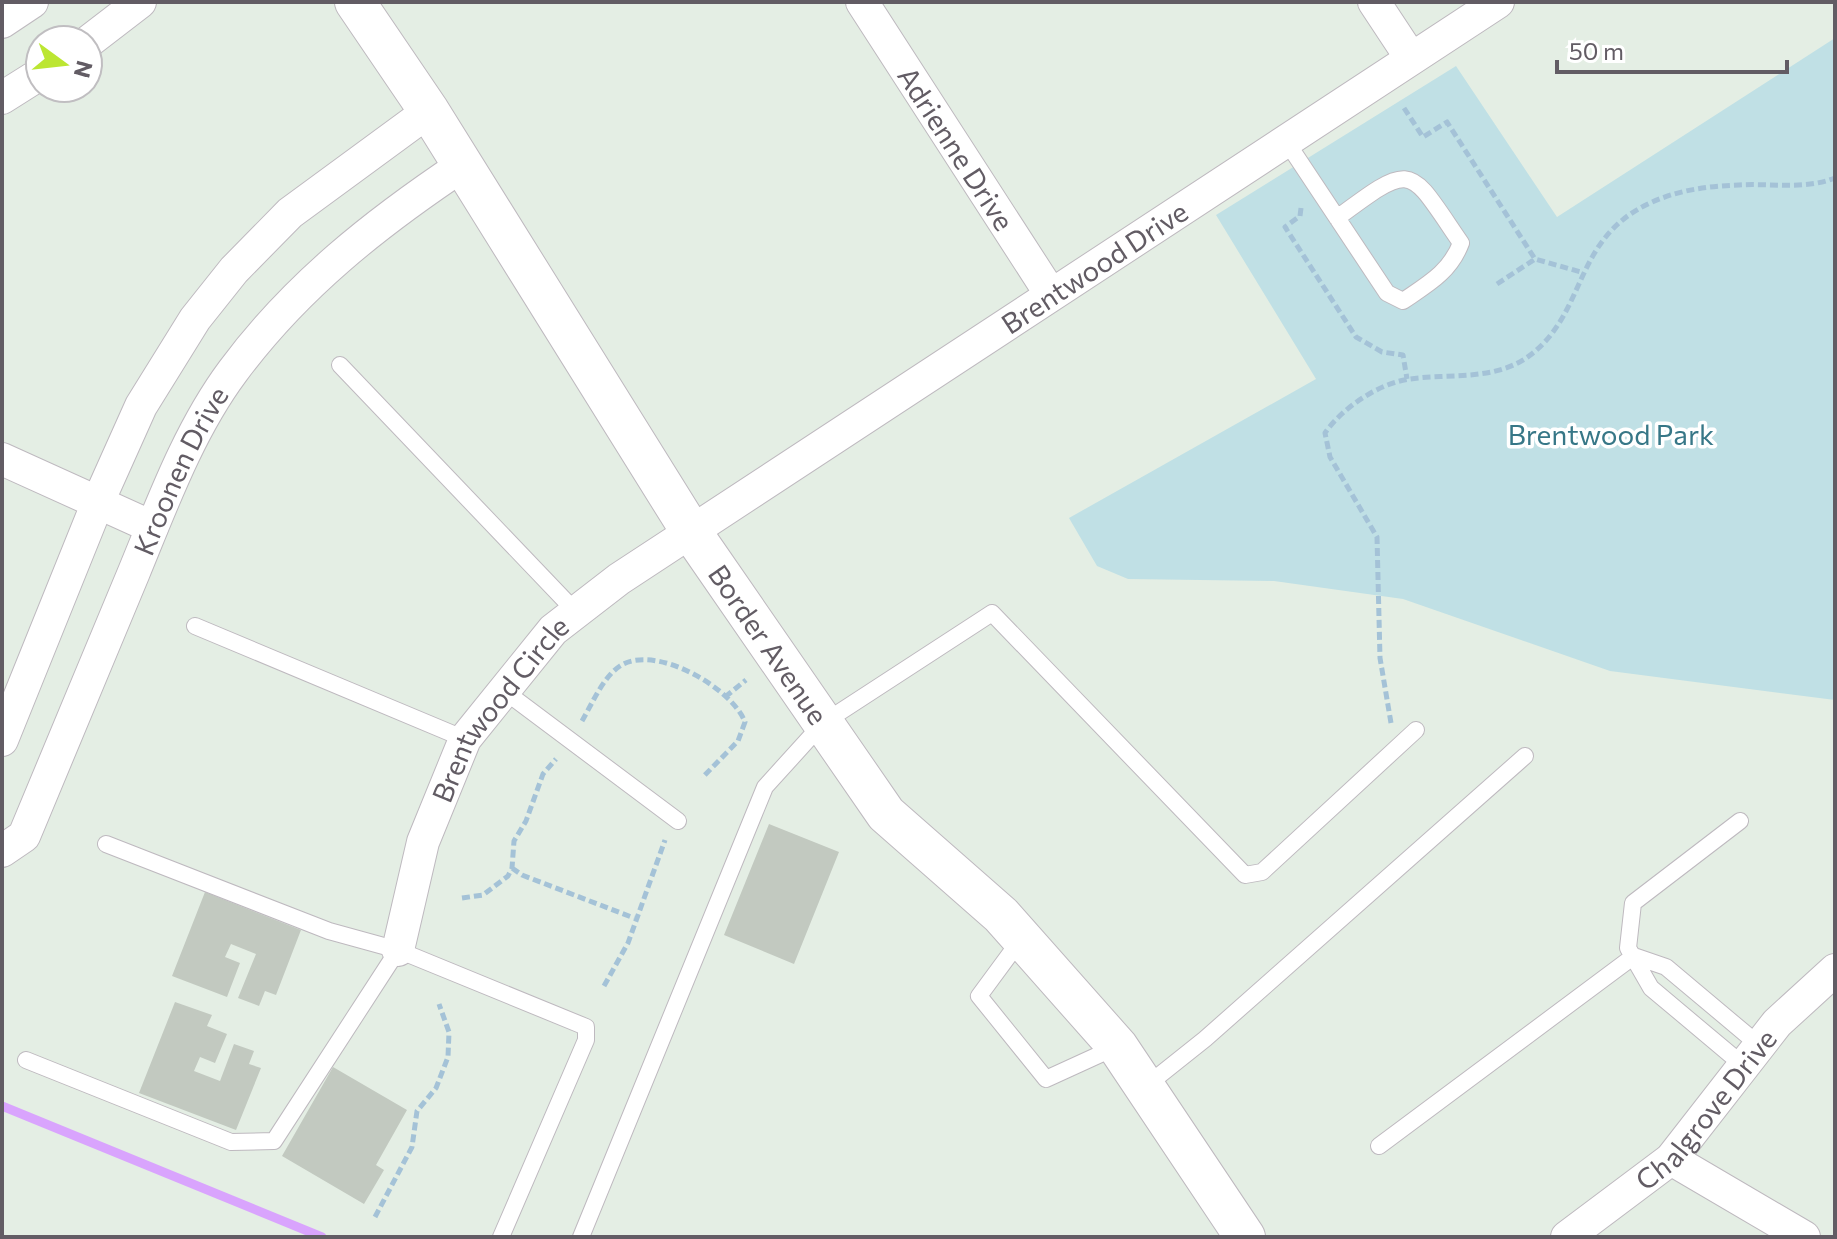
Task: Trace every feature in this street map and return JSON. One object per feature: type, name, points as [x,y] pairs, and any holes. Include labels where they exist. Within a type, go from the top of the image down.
[{"type":"street","points":[[2,22],[32,2]]},
{"type":"street","points":[[104,30],[140,2]]},
{"type":"street","name":"Border Avenue","points":[[355,2],[429,111],[692,533],[886,814],[1001,915],[1118,1047],[1245,1237]]},
{"type":"street","name":"Adrienne Drive","points":[[862,2],[1050,293]]},
{"type":"street","points":[[1374,2],[1411,58]]},
{"type":"street","name":"Brentwood Drive","points":[[692,533],[1050,293],[1498,2]]},
{"type":"street","points":[[2,98],[24,84]]},
{"type":"street","points":[[2,740],[98,502],[141,406],[195,319],[234,270],[290,213],[429,111]]},
{"type":"street","name":"Kroonen Drive","points":[[2,851],[24,836],[152,527],[187,449],[231,373],[280,313],[333,261],[397,209],[463,165]]},
{"type":"street","points":[[2,459],[152,527]]},
{"type":"street","name":"Brentwood Circle","points":[[398,950],[423,842],[465,739],[553,630],[692,533]]},
{"type":"street","name":"Chalgrove Drive","points":[[1567,1237],[1671,1159],[1777,1023],[1835,970]]},
{"type":"street","points":[[1671,1159],[1804,1237]]},
{"type":"lane","points":[[1286,141],[1337,218],[1387,293],[1403,301],[1437,278],[1454,261],[1461,243],[1420,184],[1405,178],[1388,181],[1337,218]]},
{"type":"lane","points":[[340,365],[576,612]]},
{"type":"lane","points":[[581,1237],[765,787],[823,723],[992,613],[1245,875],[1262,872],[1416,730]]},
{"type":"lane","points":[[195,626],[465,739]]},
{"type":"lane","points":[[503,690],[678,821]]},
{"type":"lane","points":[[1145,1087],[1205,1039],[1525,756]]},
{"type":"lane","points":[[1740,821],[1633,903],[1628,948],[1651,988],[1752,1056]]},
{"type":"lane","points":[[106,844],[329,931],[398,950],[586,1027],[586,1040],[501,1237]]},
{"type":"lane","points":[[1021,939],[979,996],[1046,1079],[1118,1047]]},
{"type":"lane","points":[[26,1060],[231,1142],[274,1141],[398,950]]},
{"type":"lane","points":[[1634,956],[1666,967],[1752,1056]]},
{"type":"lane","points":[[1379,1146],[1634,956]]},
{"type":"path","points":[[1404,108],[1423,137],[1447,122],[1535,259],[1581,272]]},
{"type":"path","points":[[1396,748],[1380,658],[1377,537],[1330,457],[1325,433],[1337,416],[1365,398],[1407,379],[1469,377],[1510,366],[1533,352],[1563,318],[1581,272],[1617,223],[1649,203],[1689,189],[1791,185],[1835,178]]},
{"type":"path","points":[[1301,203],[1300,216],[1285,227],[1356,337],[1382,352],[1403,355],[1407,379]]},
{"type":"path","points":[[1497,284],[1535,259]]},
{"type":"path","points":[[579,725],[598,692],[620,666],[648,658],[686,670],[741,712],[744,731],[702,778]]},
{"type":"path","points":[[725,697],[746,680]]},
{"type":"path","points":[[462,898],[483,895],[508,876],[512,868],[514,841],[526,821],[543,774],[558,756]]},
{"type":"path","points":[[604,986],[628,943],[634,918],[665,840]]},
{"type":"path","points":[[512,868],[522,875],[634,918]]},
{"type":"path","points":[[375,1217],[412,1147],[417,1111],[436,1088],[448,1057],[449,1032],[439,1004]]},
{"type":"green space","name":"Brentwood Park","points":[[1835,38],[1835,700],[1610,671],[1403,599],[1274,581],[1128,579],[1097,566],[1069,518],[1316,379],[1216,215],[1456,66],[1557,217]]},
{"type":"building","points":[[769,824],[839,852],[794,964],[724,935]]},
{"type":"building","points":[[205,892],[301,930],[276,995],[265,991],[259,1006],[238,998],[256,954],[231,944],[225,957],[240,963],[227,997],[172,976]]},
{"type":"building","points":[[175,1002],[212,1015],[207,1026],[227,1034],[215,1063],[200,1057],[194,1071],[220,1081],[234,1044],[254,1051],[249,1064],[261,1068],[236,1130],[139,1093]]},
{"type":"building","points":[[333,1067],[407,1110],[376,1165],[384,1170],[364,1204],[282,1156]]},
{"type":"waterway","points":[[2,1106],[322,1237]]}]
